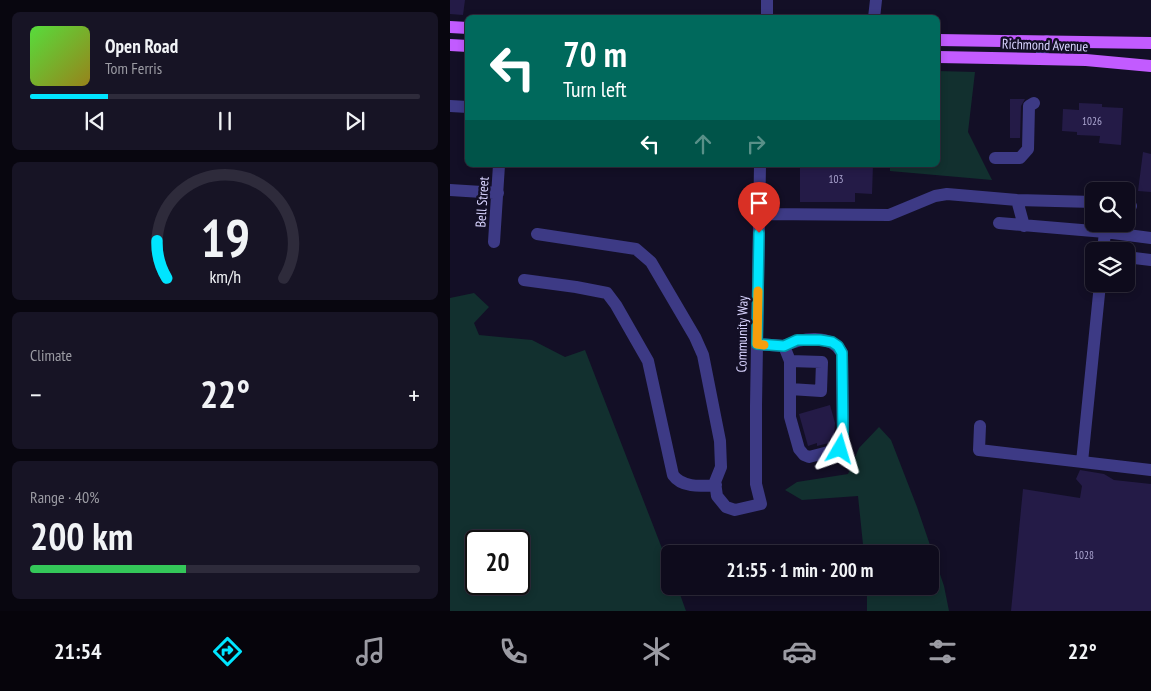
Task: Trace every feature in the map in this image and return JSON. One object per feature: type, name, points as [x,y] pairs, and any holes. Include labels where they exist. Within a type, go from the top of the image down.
[{"type":"main road","points":[[450,26],[465,28]]},
{"type":"main road","name":"Richmond Avenue","points":[[940,40],[1151,44]]},
{"type":"main road","points":[[450,45],[465,46]]},
{"type":"main road","name":"Richmond Avenue","points":[[940,57],[1086,60],[1151,66]]},
{"type":"street","points":[[767,0],[767,15]]},
{"type":"street","points":[[874,15],[876,0]]},
{"type":"street","points":[[1040,59],[1047,41]]},
{"type":"street","points":[[994,158],[1020,158],[1026,153],[1028,149],[1029,106],[1034,103]]},
{"type":"street","points":[[450,106],[465,107]]},
{"type":"street","name":"Bell Street","points":[[494,242],[499,167]]},
{"type":"street","name":"Community Way","points":[[716,485],[717,496],[726,507],[735,510],[761,504],[756,484],[760,167]]},
{"type":"street","points":[[450,190],[498,192]]},
{"type":"street","points":[[759,214],[889,215],[935,196],[947,194],[1017,200],[1085,202]]},
{"type":"street","points":[[1017,200],[1024,226]]},
{"type":"street","points":[[999,223],[1085,231]]},
{"type":"street","points":[[1104,242],[1105,232],[1151,238]]},
{"type":"street","points":[[524,280],[607,293],[616,305],[648,361],[673,475],[676,480],[686,484],[716,485],[715,482],[721,467],[720,441],[703,355],[695,337],[651,262],[636,249],[537,234]]},
{"type":"street","points":[[1135,258],[1151,260]]},
{"type":"street","points":[[1082,462],[1099,292]]},
{"type":"street","points":[[757,344],[784,346],[797,340],[826,341],[838,346],[842,353],[843,437],[840,449],[809,457],[804,455],[799,448],[790,417],[790,361],[784,346]]},
{"type":"street","points":[[790,361],[822,362],[821,391],[790,389]]},
{"type":"street","points":[[980,426],[979,450],[1151,470]]},
{"type":"green space","points":[[940,71],[975,72],[968,132],[992,180],[890,171],[890,167],[940,167]]},
{"type":"green space","points":[[474,293],[489,307],[474,323],[479,335],[532,340],[565,357],[585,350],[661,546],[661,595],[680,595],[686,611],[450,611],[450,298]]},
{"type":"green space","points":[[879,427],[891,440],[930,545],[863,545],[858,496],[802,500],[785,490],[797,482],[848,474],[859,448]]},
{"type":"green space","points":[[939,571],[949,611],[867,611],[867,595],[939,595]]},
{"type":"building","points":[[450,0],[465,0],[463,15],[450,14]]},
{"type":"building","points":[[1010,99],[1025,99],[1021,106],[1020,138],[1010,138]]},
{"type":"building","points":[[1079,103],[1102,104],[1102,107],[1123,108],[1121,145],[1099,143],[1100,136],[1077,135],[1077,132],[1062,131],[1063,109],[1079,110]]},
{"type":"building","points":[[1143,152],[1151,154],[1151,192],[1138,191]]},
{"type":"building","points":[[800,167],[873,167],[872,194],[855,193],[855,202],[800,202]]},
{"type":"building","points":[[830,405],[835,423],[834,439],[829,440],[829,443],[817,446],[817,443],[808,446],[799,414]]},
{"type":"building","points":[[1080,470],[1104,474],[1114,480],[1151,484],[1151,611],[1011,611],[1023,489],[1080,498],[1082,486],[1076,479]]},
{"type":"slow traffic","points":[[758,291],[757,344],[764,345]]},
{"type":"route","points":[[759,233],[757,344],[784,346],[797,340],[820,340],[832,342],[838,346],[842,353],[843,437],[840,449]]}]
